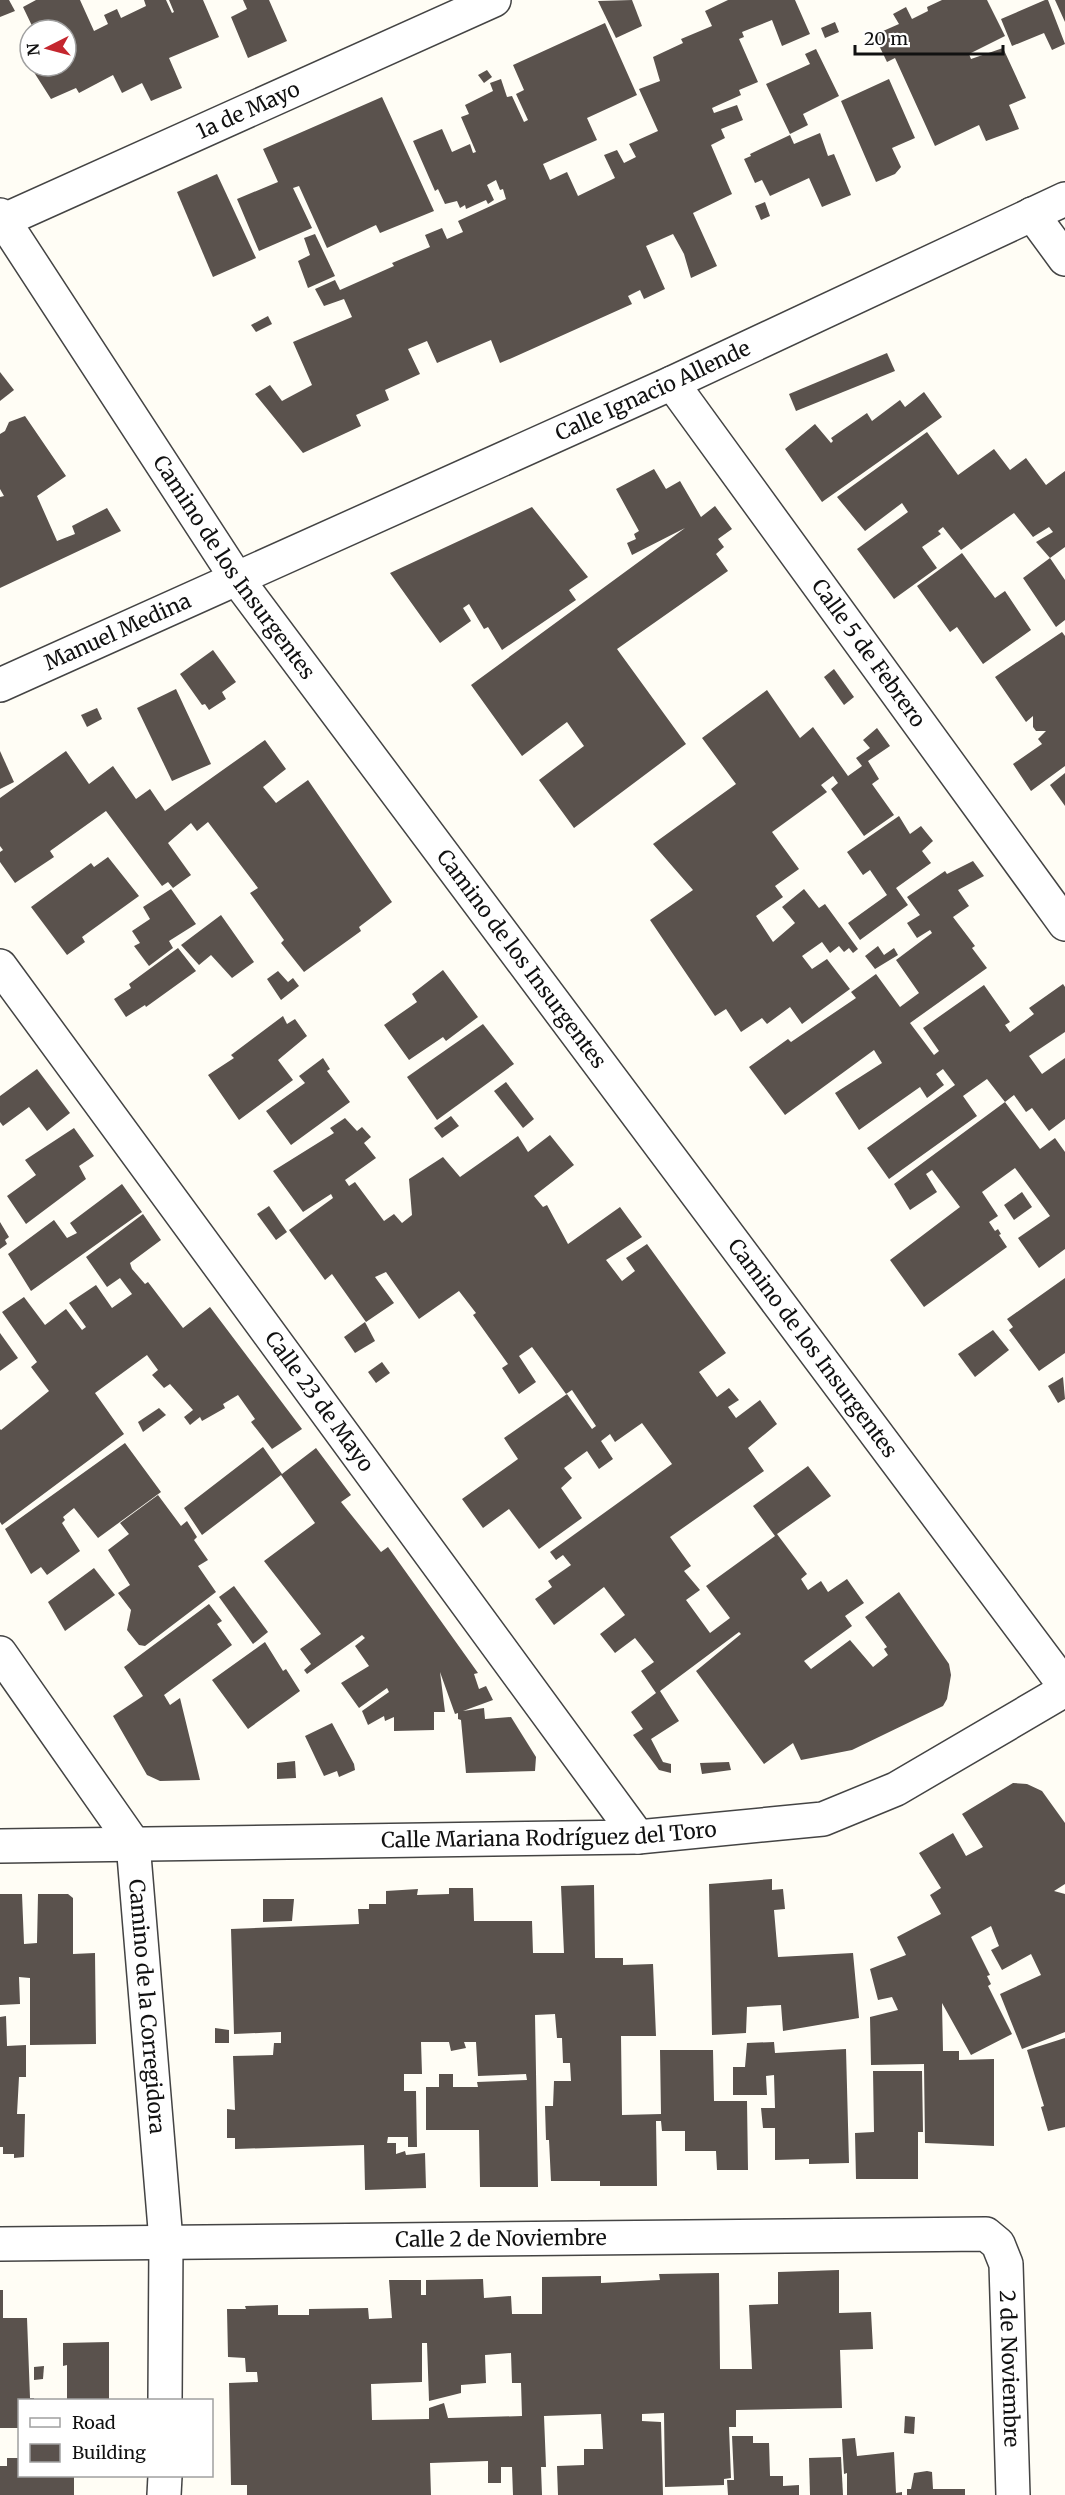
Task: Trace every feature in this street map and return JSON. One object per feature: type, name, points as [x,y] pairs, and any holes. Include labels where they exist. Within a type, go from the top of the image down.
[{"type":"street","name":"1a de Mayo","points":[[1,219],[494,0]]},
{"type":"street","name":"Calle Ignacio Allende","points":[[237,579],[672,383],[1065,199]]},
{"type":"street","points":[[1032,214],[1065,259]]},
{"type":"street","name":"Camino de los Insurgentes","points":[[1,219],[237,579],[1065,1688]]},
{"type":"street","name":"Calle 5 de Febrero","points":[[672,383],[1065,924]]},
{"type":"street","name":"Manuel Medina","points":[[0,685],[237,579]]},
{"type":"street","name":"Calle 23 de Mayo","points":[[0,966],[638,1838]]},
{"type":"street","points":[[0,1653],[133,1843]]},
{"type":"street","name":"Calle Mariana Rodríguez del Toro","points":[[0,1846],[638,1838],[824,1819],[896,1789],[1065,1688]]},
{"type":"street","name":"Camino de la Corregidora","points":[[133,1843],[166,2241],[165,2399]]},
{"type":"street","name":"Calle 2 de Noviembre","points":[[0,2244],[986,2234],[998,2244]]},
{"type":"street","name":"2 de Noviembre","points":[[998,2244],[1006,2264],[1013,2495]]},
{"type":"street","points":[[164,2495],[165,2477]]},
{"type":"building","points":[[0,0],[9,0],[15,11],[0,17]]},
{"type":"building","points":[[36,0],[80,0],[94,31],[108,24],[104,15],[117,9],[121,18],[146,6],[144,0],[166,0],[172,13],[174,12],[169,0],[203,0],[219,37],[169,58],[182,88],[151,101],[142,83],[122,93],[113,75],[79,93],[76,88],[51,99],[38,78],[78,78],[78,18],[28,18],[23,7]]},
{"type":"building","points":[[243,0],[269,0],[287,41],[248,58],[231,17],[247,9]]},
{"type":"building","points":[[632,0],[642,26],[616,38],[598,1]]},
{"type":"building","points":[[728,0],[795,0],[810,34],[782,46],[772,20],[742,32],[744,37],[739,39],[758,82],[739,90],[741,95],[712,108],[714,113],[737,105],[743,120],[721,129],[725,138],[711,145],[732,194],[693,213],[717,266],[691,278],[684,254],[673,234],[646,246],[665,289],[644,299],[640,290],[628,296],[632,304],[512,358],[500,363],[491,340],[437,363],[427,341],[408,349],[420,374],[385,390],[389,400],[356,415],[361,426],[303,453],[255,394],[270,385],[282,401],[312,385],[293,342],[352,317],[344,299],[324,306],[315,289],[335,280],[340,290],[394,266],[392,263],[430,247],[425,235],[442,228],[447,239],[463,232],[458,221],[506,199],[503,189],[500,190],[496,180],[487,185],[494,200],[488,204],[486,200],[466,209],[465,205],[460,208],[457,201],[445,204],[438,189],[435,191],[413,141],[442,129],[452,152],[470,144],[473,153],[476,152],[461,117],[469,114],[465,105],[493,91],[490,83],[501,79],[507,97],[512,96],[524,122],[528,120],[516,94],[524,90],[513,65],[605,23],[637,95],[587,118],[597,140],[543,164],[550,180],[567,172],[578,196],[615,178],[604,155],[617,150],[624,163],[636,157],[629,144],[658,131],[639,89],[660,81],[653,57],[683,43],[681,39],[712,26],[705,11]]},
{"type":"building","points":[[942,0],[987,0],[1005,36],[969,54],[971,59],[1003,48],[1026,98],[1009,105],[1019,129],[986,141],[979,125],[935,146],[895,58],[887,62],[874,35],[899,24],[893,14],[906,7],[912,19],[928,11],[927,7]]},
{"type":"building","points":[[1048,0],[1065,44],[1052,50],[1044,33],[1012,46],[1001,19]]},
{"type":"building","points":[[1055,0],[1065,0],[1065,22]]},
{"type":"building","points":[[835,22],[839,32],[825,38],[821,28]]},
{"type":"building","points":[[816,49],[839,96],[803,114],[808,125],[790,134],[766,84],[810,64],[805,54]]},
{"type":"building","points":[[487,70],[492,77],[484,83],[478,75]]},
{"type":"building","points":[[889,79],[915,138],[892,148],[901,167],[895,174],[876,182],[841,101]]},
{"type":"building","points":[[382,97],[434,211],[380,233],[376,225],[327,248],[299,186],[293,188],[312,228],[259,251],[237,199],[278,182],[263,149]]},
{"type":"building","points":[[820,133],[828,156],[834,154],[851,195],[822,207],[809,178],[770,196],[762,180],[755,183],[744,159],[751,156],[750,154],[790,135],[794,144]]},
{"type":"building","points":[[217,174],[256,258],[213,277],[177,192]]},
{"type":"building","points":[[765,202],[770,216],[761,220],[755,206]]},
{"type":"building","points":[[315,234],[335,276],[308,288],[298,261],[310,255],[304,238]]},
{"type":"building","points":[[268,316],[272,324],[256,332],[251,325]]},
{"type":"building","points":[[887,353],[895,371],[796,411],[789,394]]},
{"type":"building","points":[[0,372],[14,390],[0,401]]},
{"type":"building","points":[[924,392],[942,417],[822,502],[785,449],[815,424],[831,443],[833,441],[831,438],[867,413],[872,421],[900,400],[905,407]]},
{"type":"building","points":[[25,416],[66,476],[37,496],[57,541],[75,534],[72,526],[107,508],[121,531],[0,588],[0,497],[4,496],[0,489],[0,434],[5,431],[9,422]]},
{"type":"building","points":[[927,432],[958,475],[994,449],[1010,470],[1026,458],[1046,485],[1065,471],[1065,547],[1050,558],[1036,542],[1053,532],[1049,527],[1033,537],[1014,513],[961,550],[943,527],[938,531],[941,534],[922,547],[937,568],[894,599],[857,549],[908,512],[902,503],[865,531],[837,497]]},
{"type":"building","points":[[654,469],[666,489],[680,481],[701,517],[715,506],[732,529],[718,539],[724,547],[716,554],[728,571],[617,649],[686,744],[574,828],[539,780],[584,746],[567,722],[522,756],[471,685],[685,528],[632,555],[627,543],[636,539],[634,534],[639,531],[616,489]]},
{"type":"building","points":[[532,507],[588,577],[569,590],[576,600],[502,650],[488,627],[484,629],[469,604],[463,608],[471,621],[440,643],[390,573]]},
{"type":"building","points":[[962,553],[995,598],[1005,591],[1031,630],[983,664],[957,627],[950,632],[917,586]]},
{"type":"building","points":[[1050,558],[1065,580],[1065,620],[1056,627],[1023,578]]},
{"type":"building","points":[[1062,632],[1065,636],[1065,766],[1031,791],[1013,764],[1042,744],[1038,739],[1046,731],[1036,731],[1033,727],[1033,716],[1026,722],[995,677]]},
{"type":"building","points":[[213,650],[236,682],[222,692],[226,699],[209,710],[205,704],[202,705],[180,674]]},
{"type":"building","points":[[834,669],[854,697],[844,705],[824,677]]},
{"type":"building","points":[[176,689],[211,764],[172,781],[137,708]]},
{"type":"building","points":[[767,690],[800,738],[813,727],[848,776],[862,766],[856,758],[870,748],[863,740],[877,728],[890,746],[868,761],[879,779],[872,784],[894,815],[864,836],[831,789],[838,783],[833,776],[821,785],[827,792],[772,832],[799,869],[775,886],[783,897],[756,916],[773,942],[795,923],[782,907],[804,889],[819,908],[825,904],[858,949],[853,953],[849,948],[844,952],[839,946],[830,953],[822,942],[802,956],[812,969],[827,959],[850,989],[802,1024],[790,1007],[767,1024],[762,1018],[741,1032],[726,1009],[715,1016],[650,920],[693,890],[653,844],[736,784],[702,738]]},
{"type":"building","points":[[97,708],[102,719],[87,727],[81,715]]},
{"type":"building","points":[[265,740],[286,769],[263,787],[276,803],[308,780],[392,902],[359,927],[361,931],[304,972],[281,943],[284,940],[250,893],[258,888],[208,822],[197,831],[191,823],[168,843],[191,875],[173,888],[168,882],[162,886],[106,811],[50,851],[54,857],[15,883],[0,862],[0,852],[3,850],[0,846],[0,798],[66,751],[89,784],[113,766],[136,799],[150,789],[165,811]]},
{"type":"building","points":[[0,751],[14,782],[0,789]]},
{"type":"building","points":[[1065,773],[1065,806],[1050,785]]},
{"type":"building","points":[[899,816],[910,834],[921,826],[933,841],[922,851],[931,863],[896,888],[908,905],[860,940],[848,923],[887,895],[870,870],[863,875],[847,852]]},
{"type":"building","points":[[108,857],[139,896],[82,937],[85,942],[67,955],[31,907],[91,863],[94,867]]},
{"type":"building","points":[[973,861],[984,876],[958,890],[969,906],[953,917],[975,946],[972,948],[987,968],[910,1023],[934,1055],[939,1051],[923,1028],[984,985],[1010,1022],[1005,1025],[1010,1032],[1034,1014],[1029,1008],[1063,984],[1065,987],[1065,1032],[1029,1056],[1042,1074],[1065,1058],[1065,1119],[1049,1131],[1032,1108],[1026,1112],[1014,1095],[1005,1102],[987,1079],[963,1096],[977,1116],[889,1179],[867,1148],[955,1085],[943,1069],[936,1074],[944,1085],[927,1098],[920,1087],[859,1130],[835,1093],[882,1063],[874,1050],[785,1115],[749,1067],[788,1039],[791,1042],[856,998],[851,992],[876,974],[900,1007],[919,993],[896,960],[932,933],[930,930],[917,938],[907,923],[920,915],[907,897],[945,871],[947,874]]},
{"type":"building","points":[[171,889],[196,924],[169,941],[173,948],[149,966],[134,946],[140,943],[132,931],[150,919],[143,907]]},
{"type":"building","points":[[221,915],[254,962],[232,978],[211,955],[199,965],[181,945]]},
{"type":"building","points":[[878,946],[884,955],[894,948],[898,955],[875,969],[865,956]]},
{"type":"building","points":[[178,948],[196,971],[146,1007],[145,1005],[126,1017],[114,999],[131,988],[129,984]]},
{"type":"building","points":[[443,970],[478,1017],[446,1041],[443,1037],[409,1060],[384,1025],[417,1002],[412,994]]},
{"type":"building","points":[[278,971],[288,982],[293,978],[299,986],[281,1000],[267,979]]},
{"type":"building","points":[[283,1016],[287,1024],[295,1019],[307,1036],[278,1060],[293,1080],[239,1120],[208,1075],[234,1058],[231,1055]]},
{"type":"building","points":[[483,1024],[514,1064],[437,1120],[407,1077]]},
{"type":"building","points":[[323,1058],[330,1069],[327,1071],[350,1102],[291,1145],[266,1111],[305,1083],[299,1076]]},
{"type":"building","points":[[37,1069],[70,1113],[47,1131],[29,1107],[3,1126],[0,1122],[0,1096]]},
{"type":"building","points":[[506,1082],[534,1119],[523,1128],[494,1091]]},
{"type":"building","points":[[1005,1102],[1040,1149],[1055,1138],[1065,1152],[1065,1249],[1039,1268],[1018,1238],[1050,1216],[1015,1168],[982,1192],[998,1216],[989,1222],[995,1231],[998,1229],[1007,1247],[924,1307],[890,1260],[960,1207],[932,1170],[926,1174],[937,1192],[910,1210],[894,1184]]},
{"type":"building","points":[[451,1116],[459,1126],[442,1138],[434,1128]]},
{"type":"building","points":[[345,1118],[357,1131],[362,1127],[371,1137],[364,1143],[376,1158],[345,1180],[349,1186],[355,1182],[384,1221],[394,1214],[402,1223],[412,1215],[409,1179],[443,1157],[460,1177],[518,1136],[528,1152],[550,1135],[574,1165],[534,1196],[543,1207],[547,1205],[568,1244],[620,1207],[642,1237],[606,1260],[622,1281],[635,1271],[626,1258],[647,1244],[726,1353],[699,1372],[717,1397],[729,1388],[739,1400],[728,1407],[736,1418],[760,1400],[777,1424],[748,1448],[764,1471],[670,1537],[691,1566],[684,1571],[700,1590],[686,1600],[710,1633],[730,1618],[706,1586],[775,1536],[753,1506],[808,1466],[831,1496],[777,1534],[807,1574],[801,1579],[808,1590],[821,1581],[828,1592],[847,1579],[864,1603],[845,1616],[852,1626],[804,1661],[811,1669],[850,1640],[873,1667],[888,1655],[884,1649],[887,1647],[865,1617],[899,1592],[949,1664],[951,1675],[947,1699],[943,1706],[852,1750],[801,1760],[793,1743],[764,1764],[696,1671],[741,1634],[739,1632],[660,1691],[679,1721],[651,1739],[663,1762],[671,1764],[671,1773],[659,1770],[633,1735],[643,1729],[631,1712],[656,1693],[641,1671],[654,1662],[635,1638],[615,1653],[600,1634],[625,1615],[604,1587],[554,1625],[535,1599],[552,1587],[548,1581],[571,1565],[563,1555],[556,1560],[550,1552],[672,1464],[642,1423],[615,1442],[610,1434],[601,1441],[613,1459],[599,1469],[587,1451],[564,1468],[572,1478],[561,1488],[582,1518],[539,1549],[509,1509],[483,1528],[462,1499],[518,1459],[504,1438],[567,1394],[592,1429],[596,1426],[572,1390],[566,1394],[532,1347],[519,1356],[536,1382],[519,1394],[502,1368],[508,1364],[473,1315],[476,1313],[459,1291],[419,1319],[386,1272],[375,1277],[394,1303],[366,1322],[332,1274],[325,1280],[289,1230],[333,1198],[331,1194],[303,1212],[273,1171],[334,1133],[330,1128]]},
{"type":"building","points":[[74,1128],[94,1156],[79,1166],[86,1179],[26,1224],[7,1196],[36,1175],[25,1160]]},
{"type":"building","points":[[122,1184],[142,1212],[31,1291],[8,1254],[54,1220],[67,1238],[77,1233],[70,1223]]},
{"type":"building","points":[[1022,1192],[1032,1207],[1014,1220],[1004,1205]]},
{"type":"building","points":[[269,1206],[287,1232],[276,1240],[257,1214]]},
{"type":"building","points":[[143,1214],[161,1240],[130,1263],[132,1269],[145,1284],[148,1282],[183,1328],[210,1307],[302,1429],[272,1449],[251,1422],[255,1419],[238,1395],[223,1404],[225,1408],[202,1421],[200,1417],[190,1425],[184,1417],[193,1410],[170,1384],[164,1388],[152,1375],[158,1370],[147,1355],[95,1393],[124,1434],[2,1525],[0,1522],[0,1429],[49,1391],[31,1367],[37,1362],[2,1312],[24,1297],[45,1325],[66,1309],[82,1330],[86,1327],[69,1303],[96,1285],[112,1308],[132,1294],[120,1278],[107,1287],[86,1257]]},
{"type":"building","points":[[0,1222],[9,1237],[5,1240],[7,1244],[0,1249]]},
{"type":"building","points":[[1065,1278],[1065,1353],[1039,1371],[1009,1330],[1013,1327],[1007,1319]]},
{"type":"building","points":[[365,1322],[375,1341],[355,1353],[344,1337]]},
{"type":"building","points":[[993,1330],[1009,1350],[975,1377],[958,1354]]},
{"type":"building","points":[[0,1333],[18,1358],[0,1371]]},
{"type":"building","points":[[382,1362],[390,1373],[376,1383],[368,1372]]},
{"type":"building","points":[[1063,1377],[1065,1399],[1058,1403],[1048,1386]]},
{"type":"building","points":[[159,1408],[166,1415],[143,1432],[138,1422]]},
{"type":"building","points":[[125,1443],[161,1492],[98,1538],[74,1508],[63,1517],[65,1520],[62,1523],[80,1551],[47,1575],[41,1567],[31,1574],[5,1529]]},
{"type":"building","points":[[263,1447],[282,1474],[316,1448],[351,1495],[341,1502],[381,1552],[388,1547],[478,1673],[474,1674],[479,1689],[486,1686],[493,1700],[463,1711],[484,1708],[485,1719],[511,1717],[536,1757],[535,1771],[466,1773],[461,1720],[458,1719],[458,1713],[455,1714],[440,1672],[445,1712],[434,1712],[434,1730],[394,1731],[394,1717],[385,1721],[384,1716],[368,1725],[362,1711],[389,1692],[387,1688],[359,1708],[341,1683],[369,1666],[355,1646],[365,1638],[362,1635],[307,1674],[304,1670],[311,1664],[300,1649],[321,1634],[264,1561],[315,1523],[281,1475],[202,1535],[184,1508]]},
{"type":"building","points":[[158,1495],[181,1526],[187,1521],[197,1537],[194,1540],[208,1560],[198,1566],[216,1592],[145,1646],[139,1645],[127,1630],[131,1610],[118,1593],[130,1585],[108,1550],[129,1534],[120,1523]]},
{"type":"building","points":[[94,1568],[115,1595],[65,1631],[48,1602]]},
{"type":"building","points":[[234,1586],[268,1632],[253,1644],[219,1597]]},
{"type":"building","points":[[209,1604],[222,1621],[217,1624],[232,1645],[164,1695],[170,1705],[180,1698],[200,1780],[160,1781],[147,1775],[113,1716],[143,1696],[124,1667]]},
{"type":"building","points":[[265,1642],[283,1671],[286,1669],[300,1691],[248,1729],[212,1680]]},
{"type":"building","points":[[332,1723],[355,1770],[339,1777],[337,1771],[324,1776],[305,1736]]},
{"type":"building","points":[[295,1761],[296,1778],[277,1779],[277,1763]]},
{"type":"building","points":[[729,1762],[731,1770],[702,1774],[700,1763]]},
{"type":"building","points":[[1013,1783],[1027,1784],[1042,1791],[1065,1823],[1065,1884],[1054,1891],[1065,1894],[1065,2032],[1022,2049],[1000,1994],[1041,1975],[1031,1954],[1002,1970],[991,1950],[999,1946],[991,1926],[971,1937],[990,1975],[987,1976],[991,1984],[988,1986],[1012,2034],[971,2055],[942,2003],[943,2051],[959,2051],[959,2060],[994,2059],[994,2146],[925,2143],[924,2064],[871,2065],[870,2017],[898,2010],[892,1997],[878,2000],[870,1969],[906,1955],[897,1937],[941,1914],[930,1895],[941,1888],[919,1853],[953,1833],[966,1856],[983,1847],[962,1814]]},
{"type":"building","points":[[772,1879],[772,1890],[783,1889],[785,1909],[774,1910],[778,1957],[853,1953],[859,2018],[783,2031],[781,2005],[747,2007],[746,2033],[712,2035],[709,1884]]},
{"type":"building","points":[[594,1885],[595,1958],[623,1958],[623,1965],[653,1964],[656,2036],[621,2036],[622,2115],[661,2114],[660,2050],[713,2050],[714,2101],[747,2101],[748,2170],[717,2170],[716,2151],[685,2151],[685,2131],[662,2131],[661,2121],[656,2121],[657,2186],[600,2186],[600,2181],[551,2181],[545,2106],[553,2106],[554,2081],[571,2081],[570,2063],[563,2063],[562,2038],[557,2038],[555,2014],[535,2015],[538,2187],[480,2187],[479,2130],[426,2130],[426,2087],[439,2087],[439,2074],[453,2074],[453,2087],[478,2087],[477,2082],[527,2080],[526,2074],[478,2076],[476,2042],[464,2042],[466,2048],[451,2051],[449,2042],[421,2042],[422,2074],[404,2074],[404,2091],[416,2091],[417,2147],[408,2147],[408,2137],[388,2137],[387,2143],[396,2143],[396,2154],[405,2151],[406,2155],[425,2153],[426,2188],[365,2190],[364,2145],[235,2149],[235,2138],[227,2138],[227,2109],[235,2110],[233,2056],[273,2055],[274,2043],[281,2043],[281,2032],[234,2034],[231,1929],[359,1924],[358,1909],[369,1909],[369,1904],[386,1904],[386,1891],[418,1889],[417,1895],[449,1894],[449,1888],[473,1888],[474,1921],[532,1921],[533,1953],[564,1953],[561,1886]]},
{"type":"building","points":[[0,1894],[22,1894],[24,1944],[37,1943],[38,1894],[68,1894],[73,1898],[73,1954],[95,1953],[96,2044],[30,2045],[30,1978],[19,1977],[20,2004],[0,2005]]},
{"type":"building","points":[[263,1899],[294,1899],[292,1921],[263,1922]]},
{"type":"building","points":[[6,2016],[7,2046],[26,2045],[26,2077],[19,2077],[17,2114],[25,2114],[24,2157],[14,2158],[14,2154],[3,2154],[3,2147],[0,2147],[0,2017]]},
{"type":"building","points":[[215,2028],[229,2030],[229,2043],[215,2043]]},
{"type":"building","points":[[1065,2038],[1065,2127],[1048,2131],[1041,2107],[1044,2106],[1027,2050]]},
{"type":"building","points":[[774,2042],[775,2053],[846,2049],[849,2163],[809,2164],[809,2159],[775,2160],[775,2128],[763,2128],[761,2108],[775,2108],[774,2075],[766,2076],[767,2095],[733,2095],[733,2067],[745,2067],[747,2043]]},
{"type":"building","points":[[873,2071],[922,2071],[923,2132],[918,2132],[918,2179],[856,2179],[855,2133],[874,2132]]},
{"type":"building","points":[[839,2270],[839,2313],[871,2312],[873,2349],[840,2350],[842,2408],[736,2410],[736,2427],[729,2427],[731,2478],[724,2479],[724,2485],[665,2487],[664,2413],[642,2414],[642,2421],[661,2422],[663,2495],[558,2495],[557,2466],[584,2465],[584,2449],[603,2449],[601,2414],[544,2416],[546,2467],[541,2467],[542,2495],[513,2495],[512,2467],[501,2467],[501,2483],[488,2483],[488,2461],[430,2463],[431,2495],[247,2495],[247,2485],[231,2485],[229,2383],[258,2382],[257,2372],[246,2372],[245,2358],[228,2357],[227,2309],[278,2305],[278,2315],[309,2315],[309,2309],[368,2308],[369,2319],[392,2318],[389,2280],[421,2280],[421,2295],[426,2295],[426,2280],[483,2279],[484,2298],[511,2296],[512,2314],[542,2314],[542,2277],[601,2276],[601,2283],[660,2280],[659,2274],[719,2273],[720,2369],[752,2369],[749,2305],[778,2304],[778,2272]],"holes":[[[422,2343],[427,2343],[429,2401],[461,2393],[461,2385],[486,2383],[485,2355],[511,2353],[512,2383],[521,2383],[522,2416],[448,2418],[444,2403],[429,2408],[429,2419],[372,2420],[371,2384],[422,2382]]]},
{"type":"building","points":[[0,2290],[3,2290],[3,2318],[27,2318],[30,2398],[34,2399],[18,2399],[18,2428],[0,2428]]},
{"type":"building","points":[[109,2342],[109,2399],[67,2399],[67,2365],[63,2366],[63,2343]]},
{"type":"building","points":[[44,2366],[43,2379],[34,2380],[34,2367]]},
{"type":"building","points":[[905,2416],[915,2417],[914,2434],[904,2433]]},
{"type":"building","points":[[732,2436],[753,2436],[753,2443],[769,2443],[770,2476],[783,2476],[783,2486],[799,2485],[799,2495],[728,2495],[727,2480],[734,2480]]},
{"type":"building","points":[[855,2438],[857,2456],[894,2452],[896,2493],[902,2492],[902,2495],[847,2495],[847,2473],[844,2474],[842,2439]]},
{"type":"building","points":[[841,2457],[843,2495],[810,2495],[809,2458]]},
{"type":"building","points":[[7,2458],[18,2458],[18,2477],[74,2477],[74,2495],[0,2495],[0,2466],[7,2466]]},
{"type":"building","points":[[932,2472],[933,2489],[965,2489],[965,2495],[907,2495],[907,2489],[911,2489],[914,2473]]}]
